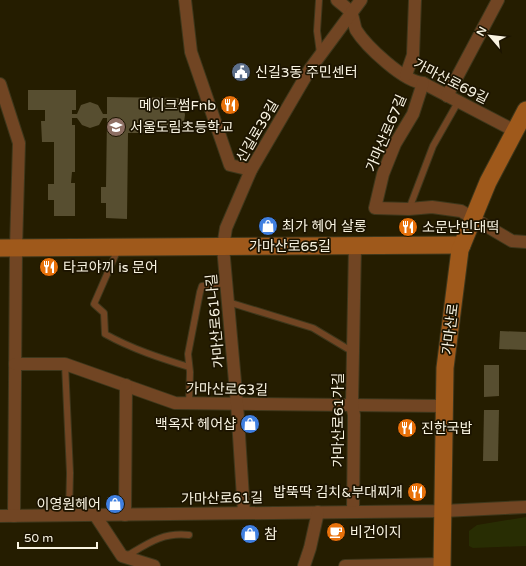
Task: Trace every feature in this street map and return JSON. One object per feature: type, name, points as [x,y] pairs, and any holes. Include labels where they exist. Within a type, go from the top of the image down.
[{"type":"main road","name":"가마산로","points":[[442,565],[445,368],[462,245],[488,182],[526,110]]},
{"type":"main road","name":"가마산로65길","points":[[8,248],[462,245]]},
{"type":"street","points":[[185,0],[191,52],[230,165],[251,170]]},
{"type":"street","points":[[336,0],[351,13]]},
{"type":"street","name":"신길로39길","points":[[223,247],[226,228],[251,170],[310,69],[361,0]]},
{"type":"street","points":[[406,75],[413,55],[415,0]]},
{"type":"street","points":[[447,96],[498,0]]},
{"type":"street","name":"가마산로69길","points":[[351,13],[355,29],[366,43],[383,60],[416,82],[423,83],[515,131]]},
{"type":"street","name":"가마산로67길","points":[[423,83],[413,114],[396,144],[383,174],[375,208],[409,209],[432,207],[461,211],[512,241],[526,242]]},
{"type":"street","points":[[0,84],[19,143],[8,248],[15,364],[14,516]]},
{"type":"street","name":"가마산로61가길","points":[[353,512],[354,415],[352,405],[355,246]]},
{"type":"street","name":"가마산로61나길","points":[[223,247],[237,404],[244,513]]},
{"type":"street","name":"가마산로63길","points":[[15,364],[65,364],[175,403],[445,406]]},
{"type":"street","points":[[125,515],[126,385]]},
{"type":"street","name":"가마산로61길","points":[[0,516],[353,512],[526,507]]},
{"type":"street","points":[[304,566],[310,548],[318,512]]},
{"type":"street","points":[[95,515],[122,556],[154,566]]},
{"type":"street","name":"가마산로","points":[[345,566],[442,565]]},
{"type":"lane","points":[[319,0],[317,31],[320,55]]},
{"type":"lane","points":[[409,209],[433,146],[458,102]]},
{"type":"lane","points":[[119,247],[94,304],[104,313],[106,334],[124,344],[189,367]]},
{"type":"lane","points":[[188,404],[188,354],[202,286],[227,283]]},
{"type":"lane","points":[[228,302],[313,328],[353,352]]},
{"type":"lane","points":[[65,364],[70,473],[69,515]]},
{"type":"lane","points":[[125,556],[158,537],[179,534],[189,535]]},
{"type":"green space","points":[[526,517],[526,546],[473,548],[469,546],[469,531],[477,525]]},
{"type":"building","points":[[28,90],[76,90],[76,110],[72,110],[72,114],[77,114],[81,105],[90,102],[98,105],[103,114],[107,114],[107,97],[180,98],[180,103],[183,103],[185,115],[183,128],[179,128],[179,133],[128,133],[127,219],[106,218],[106,203],[101,203],[101,187],[106,187],[107,118],[103,118],[99,125],[90,128],[82,125],[77,118],[72,118],[72,125],[75,125],[75,172],[72,172],[71,183],[75,183],[75,216],[54,216],[54,200],[48,200],[48,184],[54,184],[54,142],[42,142],[41,121],[45,121],[45,110],[28,110]]},
{"type":"building","points":[[500,331],[526,332],[526,350],[499,349]]},
{"type":"building","points":[[484,365],[499,365],[499,396],[484,397]]},
{"type":"building","points":[[484,410],[499,410],[498,461],[483,461]]},
{"type":"place","name":"신길3동 주민센터","points":[[241,72]]},
{"type":"place","name":"메이크썸Fnb","points":[[230,105]]},
{"type":"place","name":"서울도림초등학교","points":[[116,127]]},
{"type":"place","name":"최가 헤어 살롱","points":[[268,226]]},
{"type":"place","name":"소문난빈대떡","points":[[408,227]]},
{"type":"place","name":"타코야끼 is 문어","points":[[49,267]]},
{"type":"place","name":"백옥자 헤어샵","points":[[250,424]]},
{"type":"place","name":"진한국밥","points":[[407,428]]},
{"type":"place","name":"밥뚝딱 김치&부대찌개","points":[[417,492]]},
{"type":"place","name":"이영원헤어","points":[[115,504]]},
{"type":"place","name":"비건이지","points":[[336,532]]},
{"type":"place","name":"참","points":[[250,534]]}]
